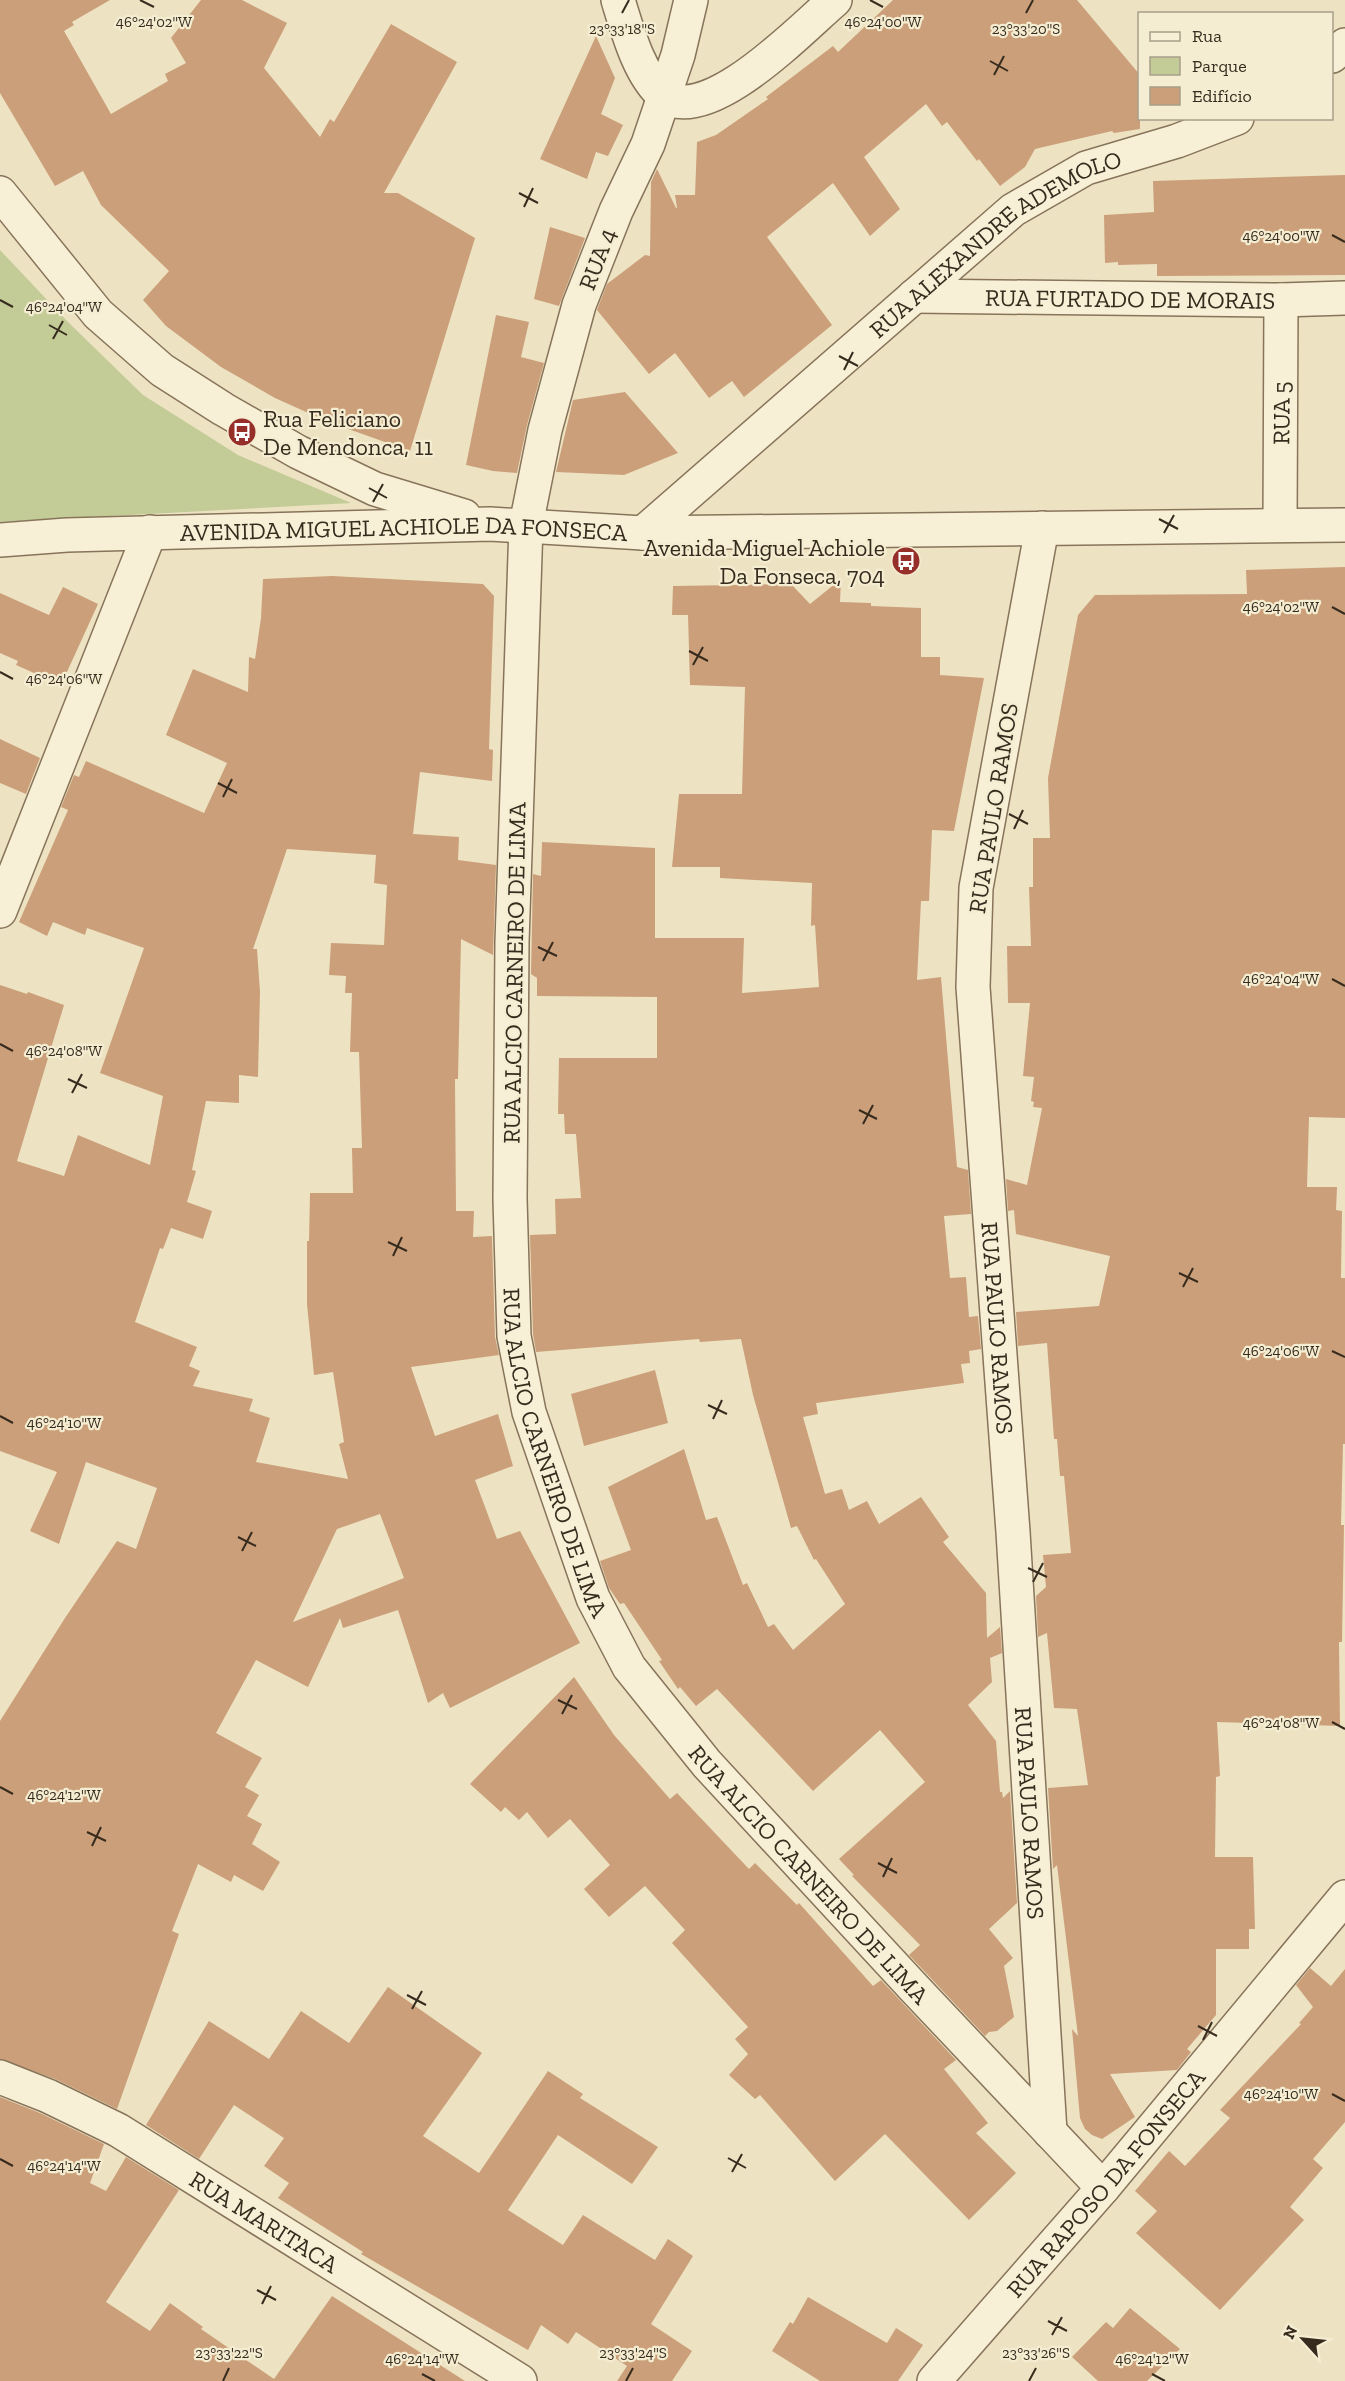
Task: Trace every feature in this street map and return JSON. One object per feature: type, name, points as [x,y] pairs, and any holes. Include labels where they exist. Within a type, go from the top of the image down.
[{"type":"street","points":[[618,0],[634,48],[650,81],[664,96],[681,100],[697,100],[722,92],[754,72],[835,0]]},
{"type":"street","name":"RUA 4","points":[[526,525],[545,430],[579,305],[616,211],[648,144],[678,55],[691,0]]},
{"type":"street","points":[[1333,55],[1345,45]]},
{"type":"street","name":"RUA ALEXANDRE ADEMOLO","points":[[643,533],[1013,210],[1086,168],[1178,141],[1232,120]]},
{"type":"street","points":[[0,194],[98,314],[162,370],[223,409],[298,452],[365,484],[490,524]]},
{"type":"street","name":"RUA FURTADO DE MORAIS","points":[[914,296],[1281,300],[1345,298]]},
{"type":"street","name":"RUA 5","points":[[1280,525],[1281,300]]},
{"type":"street","name":"AVENIDA MIGUEL ACHIOLE DA FONSECA","points":[[0,540],[150,532],[490,524],[643,533],[1345,525]]},
{"type":"street","name":"RUA ALCIO CARNEIRO DE LIMA","points":[[526,525],[512,942],[510,1199],[514,1336],[529,1412],[593,1598],[629,1667],[707,1764],[1103,2188]]},
{"type":"street","name":"RUA PAULO RAMOS","points":[[1042,528],[976,888],[973,987],[1012,1532],[1050,2132]]},
{"type":"street","points":[[0,911],[150,532]]},
{"type":"street","name":"RUA RAPOSO DA FONSECA","points":[[934,2381],[1103,2188],[1345,1897]]},
{"type":"street","name":"RUA MARITACA","points":[[0,2077],[48,2096],[118,2130],[520,2381]]},
{"type":"green space","points":[[0,250],[68,322],[143,395],[238,455],[351,503],[0,522]]},
{"type":"building","points":[[0,0],[110,0],[72,22],[74,25],[64,31],[111,114],[168,81],[165,74],[186,63],[171,38],[201,0],[242,0],[287,23],[264,68],[320,137],[330,119],[334,122],[391,24],[457,62],[384,193],[398,193],[475,238],[410,451],[326,421],[275,398],[221,367],[166,326],[143,300],[169,271],[101,205],[83,171],[55,186],[0,93]]},
{"type":"building","points":[[893,0],[1077,0],[1138,73],[1140,129],[1114,133],[1112,131],[1035,149],[1025,167],[1000,186],[947,122],[942,126],[926,104],[864,157],[900,209],[870,236],[833,183],[767,237],[832,325],[744,397],[732,381],[709,398],[675,353],[649,374],[597,310],[607,284],[645,255],[650,256],[651,182],[657,169],[677,208],[675,195],[695,195],[697,142],[716,135],[768,99],[766,97],[833,46],[838,52]]},
{"type":"building","points":[[596,36],[615,78],[601,114],[623,125],[608,156],[596,152],[587,179],[540,159]]},
{"type":"building","points":[[1345,175],[1345,275],[1157,276],[1157,264],[1105,263],[1104,215],[1154,212],[1153,181]]},
{"type":"building","points":[[550,227],[585,238],[559,306],[534,299]]},
{"type":"building","points":[[496,315],[529,322],[521,357],[544,363],[517,473],[466,465]]},
{"type":"building","points":[[625,392],[678,453],[624,475],[556,472],[573,400]]},
{"type":"building","points":[[1345,567],[1345,1118],[1309,1117],[1307,1187],[1337,1187],[1336,1210],[1342,1211],[1341,1278],[1345,1278],[1345,1444],[1343,1444],[1341,1525],[1344,1525],[1342,1642],[1339,1642],[1340,1726],[1217,1722],[1220,1776],[1216,1777],[1215,1857],[1253,1857],[1255,1929],[1249,1929],[1249,1949],[1216,1949],[1216,2015],[1187,2049],[1191,2052],[1177,2070],[1110,2074],[1135,2117],[1102,2139],[1085,2129],[1080,2118],[1072,2029],[1078,2036],[1057,1865],[1053,1869],[1048,1788],[1088,1785],[1077,1709],[1054,1708],[1047,1633],[1038,1637],[1036,1596],[1046,1587],[1043,1555],[1071,1553],[1064,1476],[1060,1476],[1057,1439],[1054,1439],[1047,1343],[1018,1346],[1016,1312],[1099,1306],[1110,1256],[1016,1234],[1014,1210],[1008,1211],[1006,1179],[1027,1185],[1042,1108],[1033,1107],[1034,1102],[1031,1101],[1034,1077],[1023,1076],[1030,1003],[1008,1003],[1007,946],[1031,946],[1029,887],[1033,887],[1033,838],[1050,838],[1048,778],[1078,615],[1095,595],[1247,594],[1246,570]]},
{"type":"building","points":[[332,576],[483,584],[494,596],[489,749],[493,750],[492,781],[420,772],[413,834],[459,837],[458,860],[496,865],[493,955],[461,939],[458,1079],[455,1079],[456,1211],[474,1211],[473,1237],[492,1236],[495,1337],[499,1355],[411,1367],[435,1436],[498,1414],[513,1466],[475,1480],[497,1539],[520,1531],[580,1643],[450,1708],[443,1693],[428,1703],[398,1610],[343,1628],[340,1618],[308,1687],[256,1660],[216,1733],[262,1758],[245,1787],[259,1795],[247,1816],[262,1824],[252,1844],[280,1862],[263,1891],[234,1875],[231,1882],[198,1864],[172,1931],[179,1934],[117,2109],[55,2079],[0,2059],[0,1721],[117,1541],[136,1549],[157,1488],[86,1462],[59,1544],[30,1531],[57,1472],[0,1451],[0,985],[64,1005],[17,1161],[64,1176],[78,1135],[150,1165],[163,1096],[100,1073],[144,948],[87,928],[85,935],[53,922],[47,936],[19,922],[68,810],[61,807],[74,775],[79,777],[86,761],[204,813],[227,763],[166,735],[193,669],[248,692],[249,657],[255,659],[261,618],[263,579]],"holes":[[[287,849],[376,855],[374,883],[387,885],[384,945],[331,943],[329,975],[346,976],[345,993],[352,993],[350,1052],[359,1052],[362,1148],[352,1148],[353,1193],[310,1193],[307,1304],[314,1375],[333,1372],[344,1442],[339,1444],[348,1479],[256,1462],[270,1418],[249,1411],[253,1399],[193,1386],[200,1371],[189,1366],[197,1347],[135,1322],[160,1248],[163,1249],[171,1228],[203,1239],[212,1211],[187,1202],[196,1171],[192,1170],[206,1101],[239,1103],[239,1075],[258,1077],[260,992],[257,949],[253,949]],[[380,1514],[404,1578],[293,1622],[337,1529]]]},
{"type":"building","points":[[841,579],[840,602],[921,608],[921,657],[940,657],[940,675],[984,678],[954,831],[932,830],[929,901],[921,901],[917,980],[941,977],[957,1167],[968,1170],[971,1214],[944,1216],[950,1278],[966,1277],[969,1317],[978,1316],[981,1349],[969,1351],[970,1363],[961,1364],[964,1383],[816,1403],[818,1414],[803,1417],[825,1494],[842,1489],[849,1510],[867,1501],[879,1524],[921,1497],[949,1537],[943,1542],[986,1593],[987,1638],[1000,1627],[1002,1653],[990,1658],[992,1682],[968,1705],[996,1741],[1000,1792],[1003,1798],[1010,1791],[1017,1903],[989,1929],[1013,1958],[1004,1966],[1014,2017],[997,2031],[989,2032],[985,2036],[909,1955],[920,1945],[852,1876],[854,1875],[839,1859],[925,1782],[880,1730],[813,1791],[717,1689],[696,1706],[680,1687],[678,1689],[659,1661],[662,1660],[624,1603],[620,1604],[609,1588],[600,1561],[631,1550],[608,1487],[684,1449],[706,1520],[717,1517],[743,1585],[747,1583],[768,1627],[774,1624],[793,1650],[845,1604],[816,1559],[814,1560],[797,1526],[791,1528],[753,1395],[741,1339],[700,1342],[699,1339],[536,1352],[533,1334],[530,1235],[556,1234],[555,1199],[581,1198],[576,1134],[565,1134],[564,1114],[558,1114],[559,1058],[657,1058],[657,997],[537,996],[537,978],[531,974],[533,874],[541,876],[542,842],[655,848],[655,938],[744,938],[742,993],[819,987],[815,925],[811,926],[812,883],[720,878],[720,867],[672,867],[679,794],[742,794],[745,687],[690,685],[688,615],[672,615],[673,586],[791,584],[810,604]]},
{"type":"building","points":[[63,587],[98,604],[61,685],[16,665],[18,661],[0,653],[0,593],[49,615]]},
{"type":"building","points":[[0,739],[40,758],[26,794],[0,783]]},
{"type":"building","points":[[655,1370],[668,1423],[584,1446],[571,1394]]},
{"type":"building","points":[[574,1677],[614,1735],[670,1799],[677,1793],[749,1869],[755,1863],[797,1905],[799,1903],[873,1986],[881,1980],[956,2060],[944,2069],[988,2123],[976,2133],[1016,2173],[969,2220],[885,2134],[835,2181],[760,2095],[755,2099],[729,2075],[748,2054],[735,2039],[748,2027],[672,1943],[685,1930],[645,1886],[609,1917],[584,1889],[610,1865],[570,1819],[548,1838],[527,1812],[519,1820],[505,1807],[501,1812],[470,1784]]},
{"type":"building","points":[[1310,1968],[1331,1986],[1345,1969],[1345,2122],[1313,2159],[1323,2168],[1290,2207],[1304,2220],[1220,2310],[1136,2233],[1157,2211],[1135,2191],[1169,2151],[1185,2166],[1230,2118],[1220,2110],[1301,2024],[1299,2023],[1313,2007],[1296,1985]]},
{"type":"building","points":[[388,1987],[482,2053],[423,2136],[479,2173],[548,2071],[583,2094],[580,2098],[658,2147],[632,2184],[558,2135],[508,2210],[563,2245],[583,2215],[655,2260],[668,2239],[693,2256],[651,2324],[692,2351],[672,2381],[617,2381],[627,2366],[576,2332],[568,2344],[541,2325],[528,2350],[361,2254],[363,2252],[278,2198],[289,2183],[264,2166],[284,2138],[234,2105],[199,2159],[146,2125],[209,2021],[269,2059],[301,2011],[349,2043]]},
{"type":"building","points":[[0,2097],[40,2113],[104,2144],[90,2183],[106,2191],[126,2157],[179,2190],[106,2302],[150,2331],[170,2303],[203,2327],[201,2329],[274,2379],[332,2296],[465,2381],[0,2381]]},
{"type":"building","points":[[808,2297],[887,2343],[896,2328],[923,2345],[898,2381],[820,2381],[772,2351],[790,2322],[793,2324]]},
{"type":"building","points":[[1130,2308],[1180,2349],[1147,2381],[1098,2381],[1072,2357],[1106,2322],[1113,2328]]},
{"type":"place","name":"Rua Feliciano De Mendonca, 11","points":[[242,432]]},
{"type":"place","name":"Avenida Miguel Achiole Da Fonseca, 704","points":[[906,561]]}]
